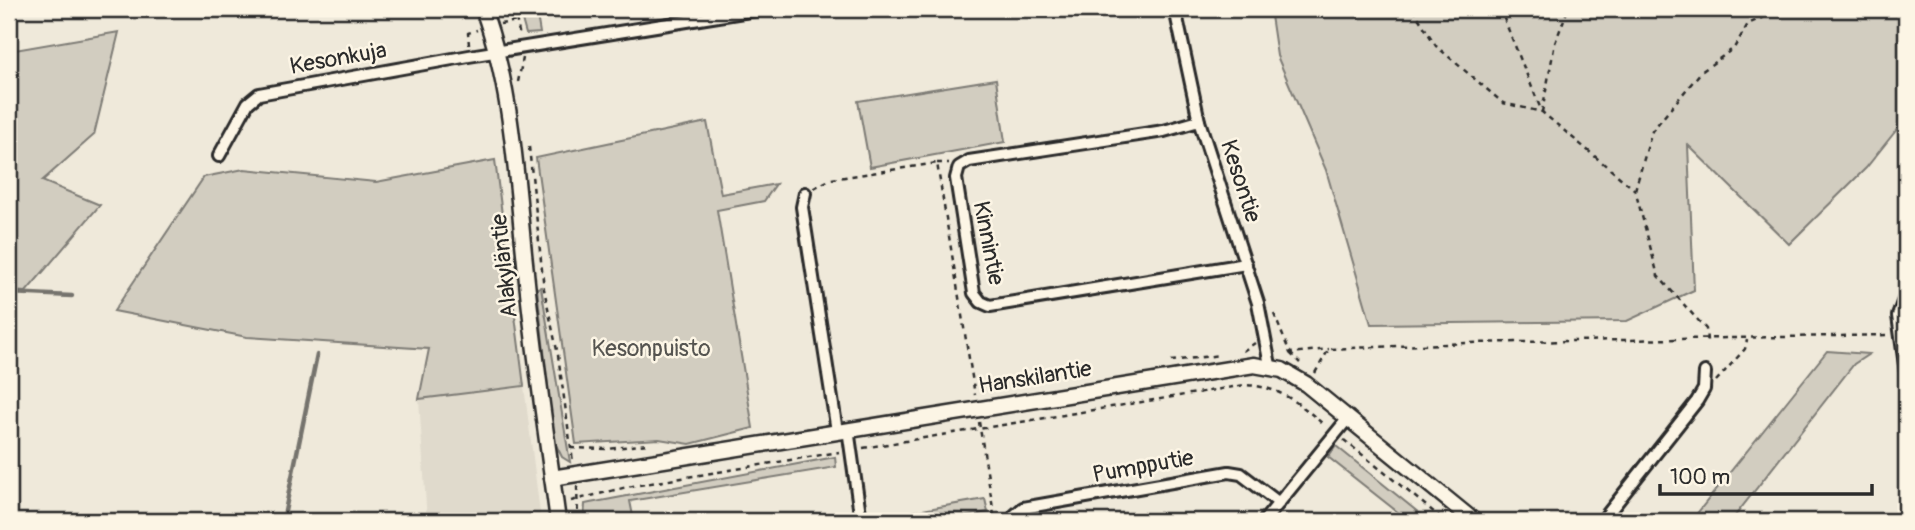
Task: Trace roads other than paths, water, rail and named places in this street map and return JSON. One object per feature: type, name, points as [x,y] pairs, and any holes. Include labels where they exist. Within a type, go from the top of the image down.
[{"type":"street","name":"Alakyläntie","points":[[483,9],[497,51],[514,144],[525,271],[558,521]]},
{"type":"street","points":[[497,51],[762,9]]},
{"type":"street","name":"Kesontie","points":[[1175,9],[1199,121],[1246,264],[1267,340],[1270,365]]},
{"type":"street","name":"Kesonkuja","points":[[219,156],[248,103],[259,94],[497,51]]},
{"type":"street","name":"Kinnintie","points":[[1199,121],[1164,131],[969,160],[959,167],[956,178],[974,293],[981,302],[990,306],[1246,264]]},
{"type":"street","points":[[805,193],[802,207],[862,521]]},
{"type":"street","points":[[1906,294],[1900,335],[1906,372]]},
{"type":"street","points":[[1270,365],[1294,376],[1349,418],[1474,521]]},
{"type":"street","name":"Hanskilantie","points":[[552,478],[1244,366],[1270,365]]},
{"type":"street","points":[[1602,521],[1704,389],[1705,372]]},
{"type":"street","points":[[1264,521],[1349,418]]},
{"type":"street","name":"Pumpputie","points":[[1013,521],[1023,508],[1228,472],[1241,474],[1279,503]]},
{"type":"waterway","points":[[9,293],[72,296]]},
{"type":"waterway","points":[[283,521],[317,355]]},
{"type":"park label","name":"Kesonpuisto","points":[[651,348]]}]
